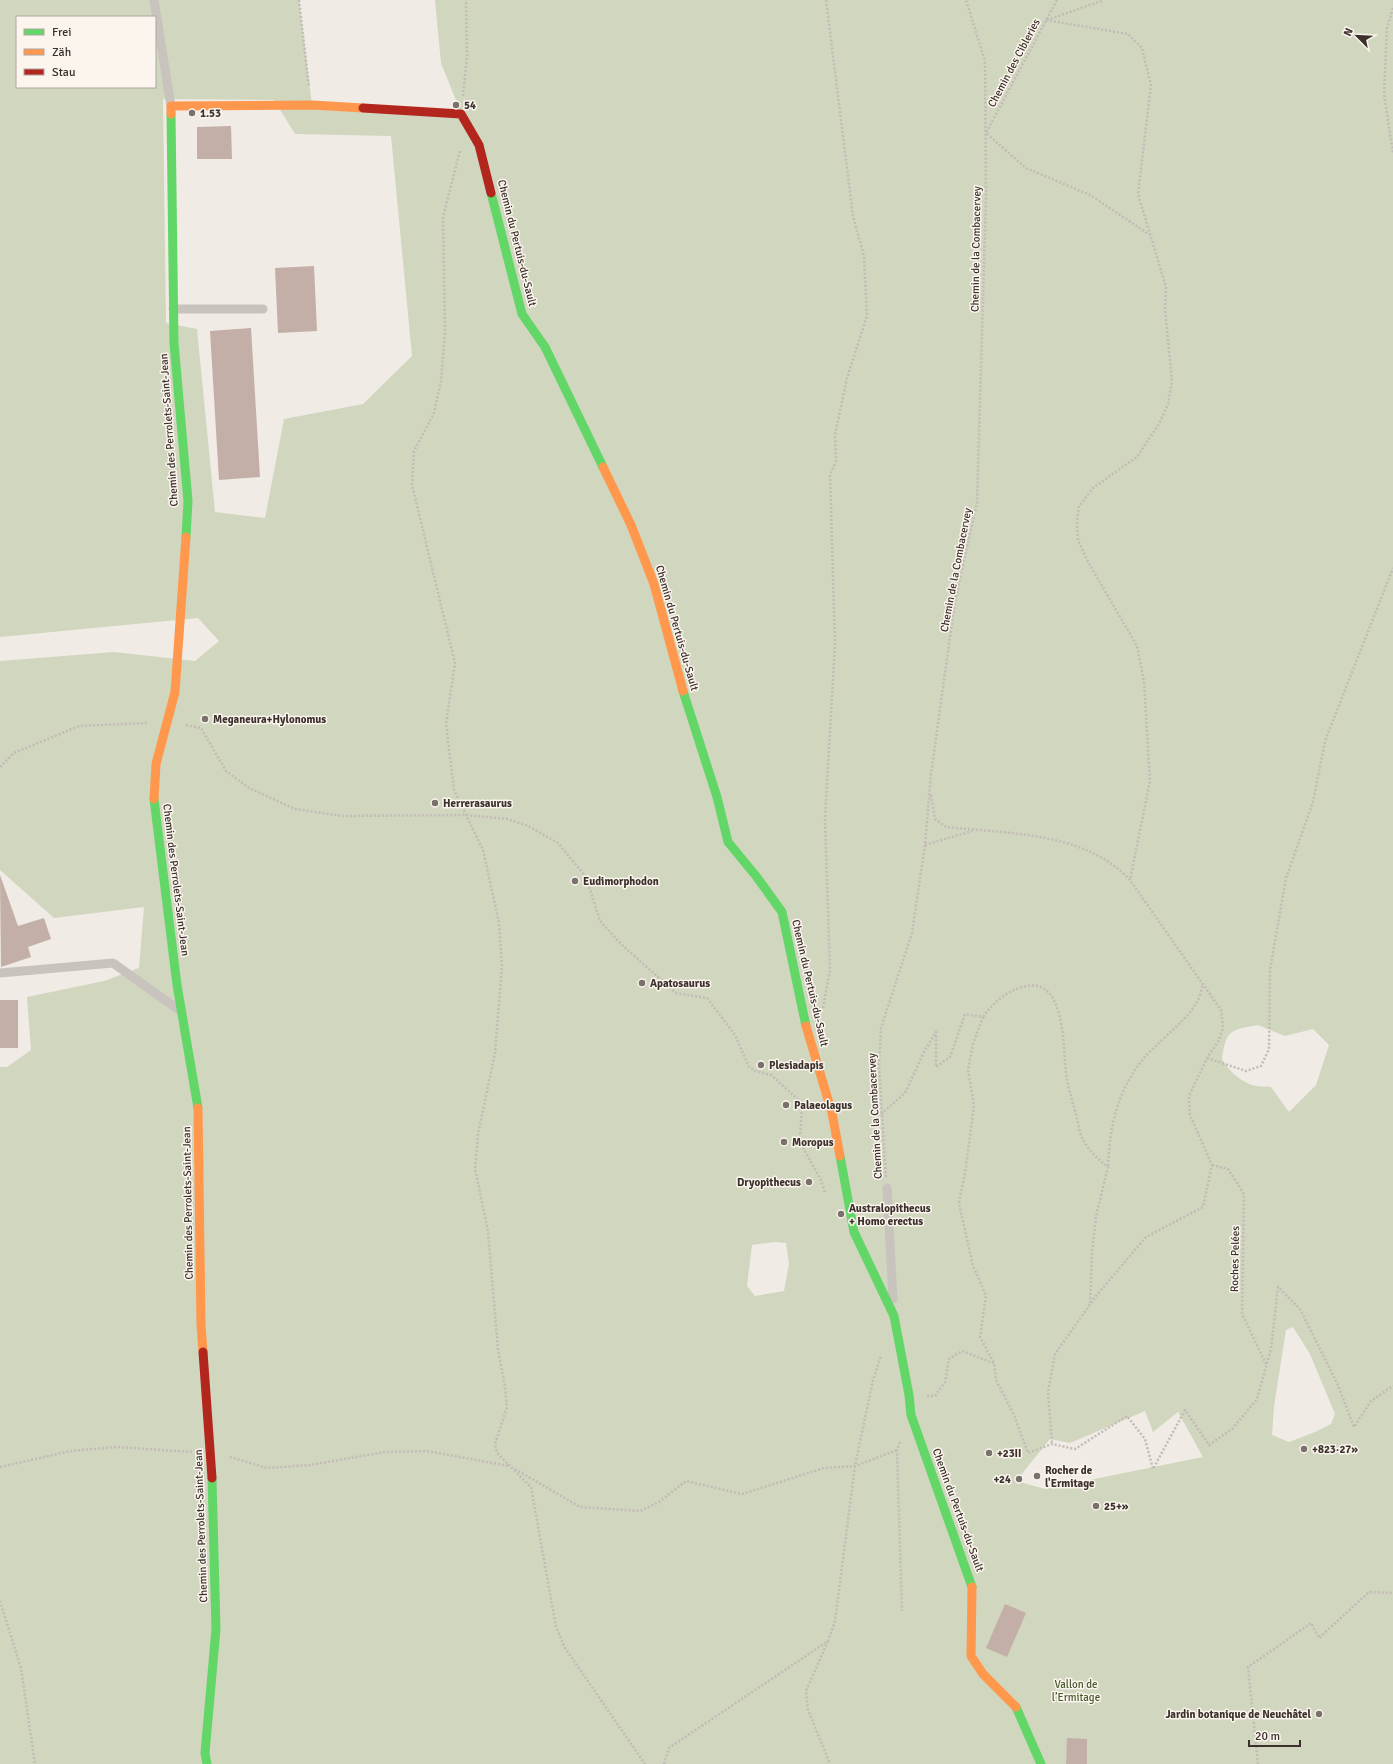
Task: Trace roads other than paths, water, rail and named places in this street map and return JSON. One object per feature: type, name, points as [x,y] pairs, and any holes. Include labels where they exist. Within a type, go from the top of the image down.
[{"type":"street","name":"Chemin du Pertuis-du-Sault","points":[[171,106],[312,105],[461,114],[479,145],[522,314],[545,347],[631,526],[654,584],[691,720],[717,797],[728,842],[756,876],[782,912],[806,1028],[832,1113],[854,1232],[894,1316],[909,1395],[911,1415],[972,1584],[971,1656],[983,1674],[1014,1703],[1041,1764]]},
{"type":"street","name":"Chemin des Perrolets-Saint-Jean","points":[[171,106],[174,343],[188,501],[175,692],[156,764],[154,802],[182,1012],[199,1115],[201,1324],[211,1453],[216,1629],[205,1753],[206,1764]]},
{"type":"lane","name":"Chemin des Perrolets-Saint-Jean","points":[[154,0],[171,106]]},
{"type":"lane","points":[[174,309],[263,309]]},
{"type":"lane","points":[[0,973],[113,963],[182,1012]]},
{"type":"lane","name":"Chemin du Pertuis-du-Sault","points":[[887,1188],[894,1316]]},
{"type":"place","name":"54","points":[[456,105]]},
{"type":"place","name":"1.53","points":[[192,113]]},
{"type":"place","name":"Meganeura+Hylonomus","points":[[205,719]]},
{"type":"place","name":"Herrerasaurus","points":[[435,803]]},
{"type":"place","name":"Eudimorphodon","points":[[575,881]]},
{"type":"place","name":"Apatosaurus","points":[[642,983]]},
{"type":"place","name":"Plesiadapis","points":[[761,1065]]},
{"type":"place","name":"Palaeolagus","points":[[786,1105]]},
{"type":"place","name":"Moropus","points":[[784,1142]]},
{"type":"place","name":"Dryopithecus","points":[[809,1182]]},
{"type":"place","name":"Australopithecus + Homo erectus","points":[[841,1214]]},
{"type":"place","name":"+823·27»","points":[[1304,1449]]},
{"type":"place","name":"+23II","points":[[989,1453]]},
{"type":"place","name":"Rocher de l'Ermitage","points":[[1037,1476]]},
{"type":"place","name":"+24","points":[[1019,1479]]},
{"type":"place","name":"25+»","points":[[1096,1506]]},
{"type":"place","name":"Jardin botanique de Neuchâtel","points":[[1319,1714]]},
{"type":"park label","name":"Vallon de l’Ermitage","points":[[1076,1690]]}]
